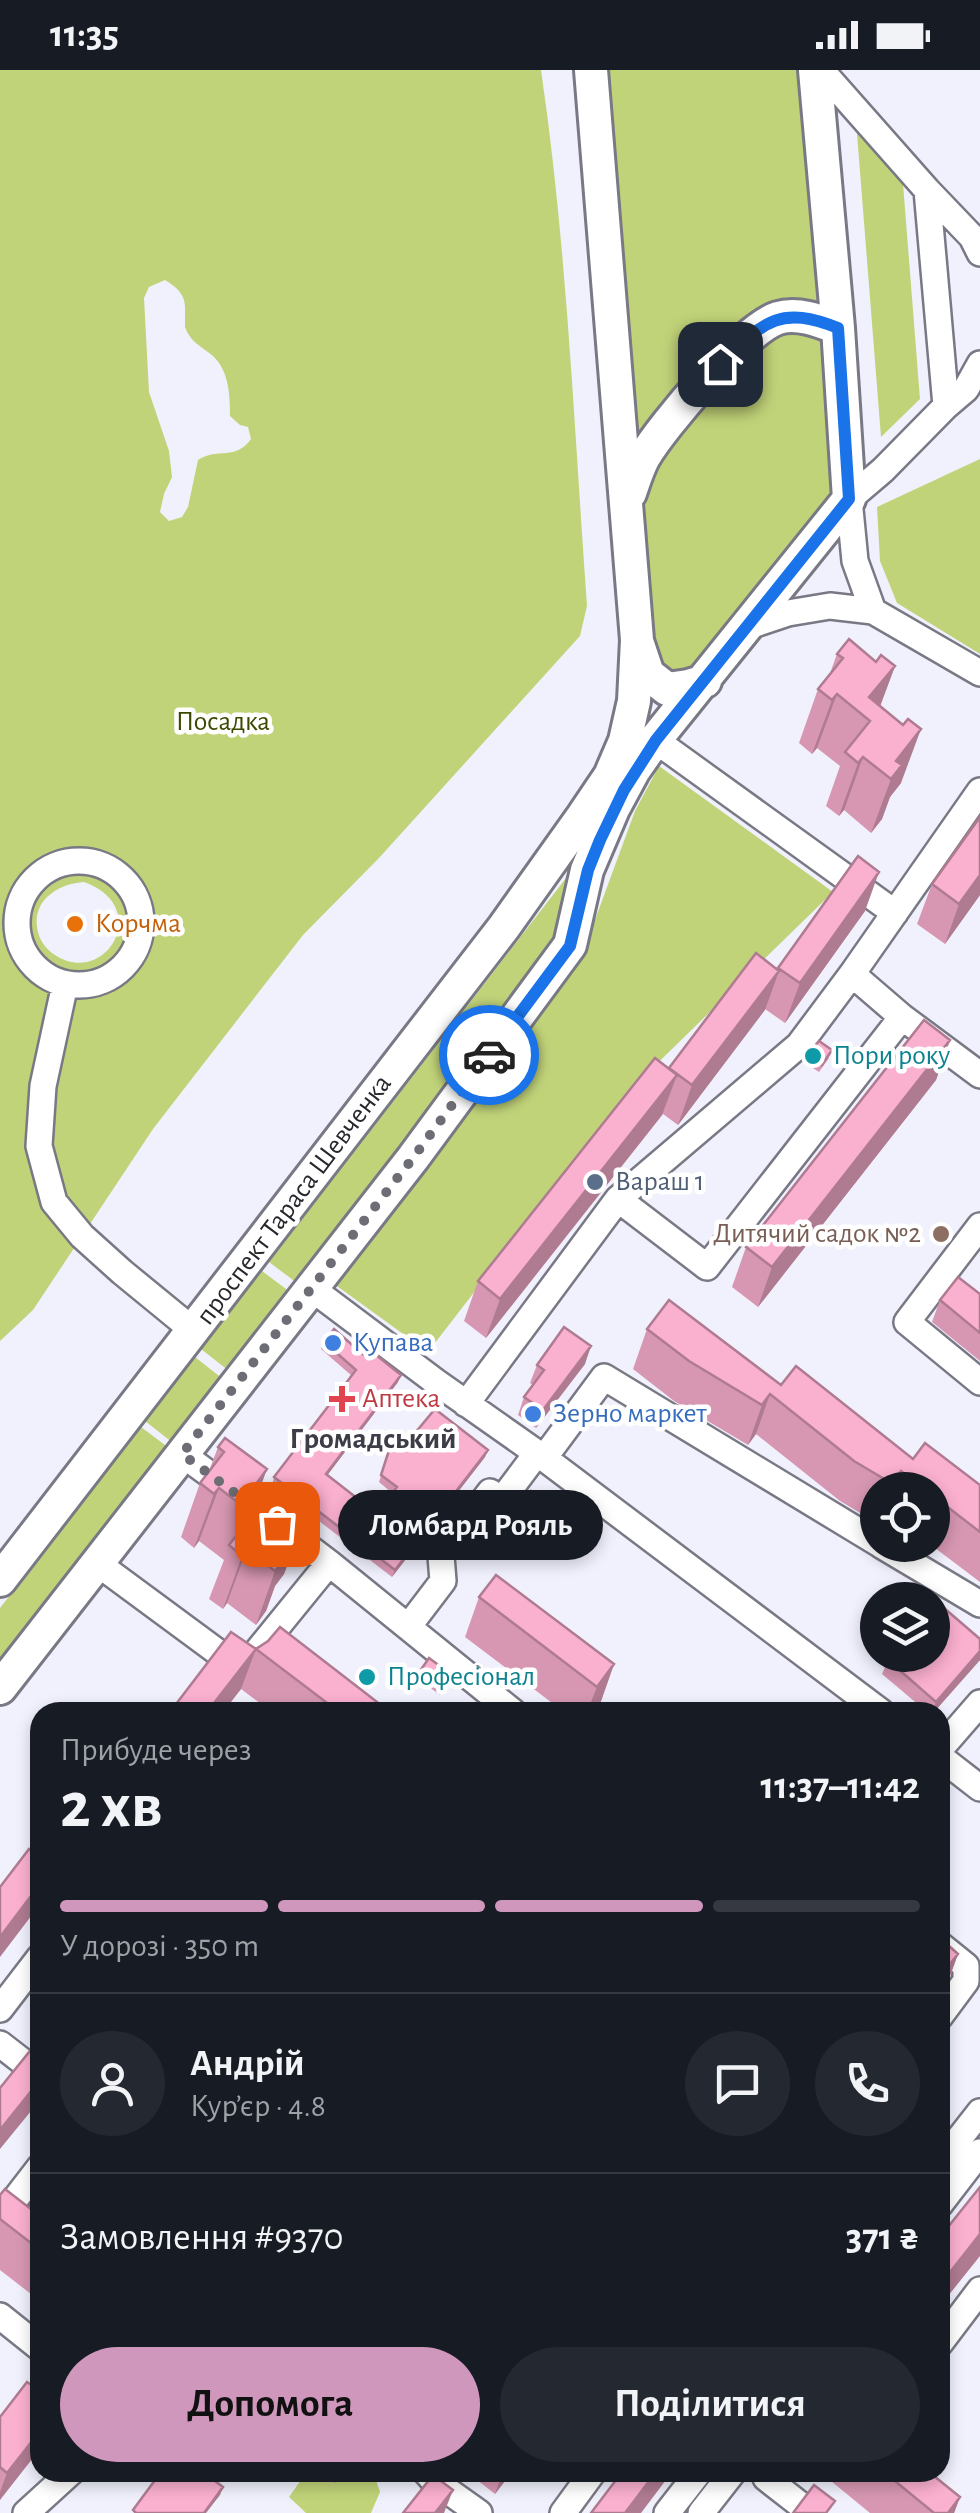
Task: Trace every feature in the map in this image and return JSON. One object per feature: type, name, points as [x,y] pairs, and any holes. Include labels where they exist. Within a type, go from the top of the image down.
[{"type":"main road","points":[[0,1688],[413,1158],[570,946],[598,812],[625,742],[634,701],[637,640],[591,70]]},
{"type":"main road","points":[[598,812],[849,499],[818,70]]},
{"type":"main road","points":[[626,503],[643,459],[668,423],[750,335],[778,318],[811,318],[838,328]]},
{"type":"main road","points":[[637,640],[648,674],[667,689],[705,680]]},
{"type":"main road","name":"проспект Тараса Шевченка","points":[[0,1580],[504,926],[598,812]]},
{"type":"street","points":[[818,70],[972,237],[980,252]]},
{"type":"street","points":[[927,190],[946,406]]},
{"type":"street","points":[[874,611],[854,561],[849,499],[966,389],[980,364]]},
{"type":"street","points":[[749,626],[788,613],[830,606],[874,611],[980,674]]},
{"type":"street","points":[[656,740],[895,913]]},
{"type":"street","points":[[466,1404],[618,1199],[799,1045],[980,792]]},
{"type":"street","points":[[81,860],[104,864],[123,878],[136,896],[142,919],[139,942],[128,962],[110,978],[89,985],[66,984],[44,975],[28,959],[18,938],[17,914],[24,892],[38,874],[58,863],[81,860]]},
{"type":"street","points":[[852,974],[980,1076]]},
{"type":"street","points":[[66,984],[44,1086],[39,1146],[54,1202],[82,1236],[194,1331]]},
{"type":"street","points":[[618,1199],[707,1267],[902,1017]]},
{"type":"street","points":[[980,1226],[906,1322],[980,1382]]},
{"type":"street","points":[[310,1288],[868,1702]]},
{"type":"street","points":[[408,1627],[443,1581],[441,1556],[490,1492],[502,1501],[604,1377],[860,1532]]},
{"type":"street","points":[[182,1454],[329,1562],[501,1702]]},
{"type":"street","points":[[97,1563],[242,1670],[329,1562]]},
{"type":"street","points":[[909,1562],[980,1604]]},
{"type":"street","points":[[950,1737],[980,1703]]},
{"type":"street","points":[[950,1765],[980,1788]]},
{"type":"street","points":[[950,1953],[966,1966],[966,1981],[950,2003]]},
{"type":"street","points":[[0,2010],[30,1970]]},
{"type":"street","points":[[0,2044],[30,2067]]},
{"type":"street","points":[[950,2150],[980,2112]]},
{"type":"street","points":[[950,2191],[980,2152]]},
{"type":"street","points":[[30,2181],[9,2208],[30,2224]]},
{"type":"street","points":[[950,2330],[980,2290]]},
{"type":"street","points":[[0,2316],[30,2340]]},
{"type":"street","points":[[38,2510],[62,2482]]},
{"type":"street","points":[[563,2513],[586,2482]]},
{"type":"street","points":[[667,2513],[691,2482]]},
{"type":"street","points":[[701,2513],[725,2482]]},
{"type":"street","points":[[771,2482],[811,2513]]},
{"type":"street","points":[[427,2484],[479,2513]]},
{"type":"green space","name":"Посадка","points":[[0,70],[541,70],[564,270],[574,404],[587,606],[580,636],[379,858],[303,935],[153,1129],[33,1310],[0,1341]],"holes":[[[165,280],[183,296],[185,327],[222,369],[229,392],[230,416],[248,427],[251,439],[239,450],[198,460],[188,507],[182,517],[169,521],[160,512],[172,477],[169,451],[149,392],[144,298],[149,287]],[[84,882],[105,894],[116,909],[119,925],[105,953],[90,961],[73,962],[55,955],[44,945],[37,916],[40,906],[53,892]]]},
{"type":"green space","points":[[591,70],[815,70],[849,499],[705,681],[648,674]]},
{"type":"green space","points":[[856,121],[902,171],[920,399],[881,437]]},
{"type":"green space","points":[[980,459],[980,654],[897,603],[880,561],[877,507]]},
{"type":"green space","points":[[659,766],[833,892],[631,1089],[428,1352],[330,1281],[585,947],[635,811]]},
{"type":"green space","points":[[573,869],[563,937],[297,1283],[269,1262]]},
{"type":"green space","points":[[262,1271],[290,1292],[229,1371],[201,1349]]},
{"type":"green space","points":[[195,1357],[223,1379],[173,1443],[145,1421]]},
{"type":"green space","points":[[141,1427],[169,1448],[0,1664],[0,1608]]},
{"type":"green space","points":[[300,2482],[377,2482],[380,2492],[371,2513],[306,2513],[289,2497]]},
{"type":"building","points":[[849,639],[876,662],[881,655],[895,666],[869,697],[903,725],[908,719],[921,729],[896,761],[902,765],[891,779],[863,757],[858,763],[845,752],[870,721],[837,694],[832,700],[818,689],[843,658],[837,654]]},
{"type":"building","points":[[980,817],[980,875],[959,904],[932,884]]},
{"type":"building","points":[[858,856],[879,872],[800,983],[778,968]]},
{"type":"building","points":[[756,953],[779,971],[692,1085],[669,1068]]},
{"type":"building","points":[[924,1020],[950,1040],[772,1267],[746,1247]]},
{"type":"building","points":[[819,1041],[832,1050],[822,1065],[807,1055]]},
{"type":"building","points":[[655,1058],[677,1075],[500,1299],[478,1281]]},
{"type":"building","points":[[958,1277],[980,1294],[980,1333],[940,1300]]},
{"type":"building","points":[[669,1300],[781,1385],[796,1366],[913,1459],[925,1443],[980,1485],[980,1532],[950,1509],[950,1472],[872,1472],[770,1394],[762,1405],[689,1361],[647,1329]]},
{"type":"building","points":[[564,1327],[591,1346],[543,1410],[524,1397],[544,1370],[537,1365]]},
{"type":"building","points":[[334,1329],[366,1357],[371,1351],[401,1375],[326,1474],[376,1513],[397,1487],[381,1475],[390,1447],[405,1445],[435,1409],[488,1450],[395,1570],[274,1477],[356,1370],[324,1342]]},
{"type":"building","points":[[225,1438],[267,1469],[251,1491],[286,1517],[291,1510],[304,1520],[280,1553],[286,1557],[275,1571],[247,1549],[242,1556],[229,1545],[253,1514],[219,1488],[214,1494],[200,1483],[224,1452],[218,1447]]},
{"type":"building","points":[[531,1491],[547,1503],[539,1513],[561,1532],[544,1552],[524,1535],[511,1550],[494,1537]]},
{"type":"building","points":[[496,1575],[614,1664],[597,1687],[479,1597]]},
{"type":"building","points":[[950,1613],[980,1639],[980,1651],[936,1702],[902,1672],[950,1672]]},
{"type":"building","points":[[280,1627],[377,1702],[326,1702],[256,1649]]},
{"type":"building","points":[[231,1632],[256,1649],[215,1702],[178,1702]]},
{"type":"building","points":[[429,1658],[452,1675],[443,1688],[420,1671]]},
{"type":"building","points":[[29,1849],[30,1897],[0,1937],[0,1887]]},
{"type":"building","points":[[950,1947],[958,1954],[950,1964]]},
{"type":"building","points":[[30,2051],[30,2092],[0,2130],[0,2088]]},
{"type":"building","points":[[980,2187],[980,2234],[950,2272],[950,2224]]},
{"type":"building","points":[[5,2189],[30,2208],[30,2242],[0,2219],[0,2195]]},
{"type":"building","points":[[27,2382],[30,2384],[30,2444],[7,2473],[0,2467],[0,2417]]},
{"type":"building","points":[[154,2482],[216,2482],[223,2487],[204,2513],[133,2510]]},
{"type":"building","points":[[427,2482],[442,2482],[453,2490],[435,2513],[403,2513]]},
{"type":"building","points":[[614,2482],[648,2482],[625,2513],[591,2513]]},
{"type":"building","points":[[896,2482],[941,2482],[960,2497],[948,2513],[934,2513]]},
{"type":"building","points":[[814,2485],[835,2501],[826,2513],[793,2513]]},
{"type":"way so far","points":[[277,1524],[182,1454],[489,1055]]},
{"type":"place","name":"Корчма","points":[[75,924]]},
{"type":"place","name":"Пори року","points":[[813,1056]]},
{"type":"place","name":"Вараш 1","points":[[595,1182]]},
{"type":"place","name":"Дитячий садок №2","points":[[941,1234]]},
{"type":"place","name":"Купава","points":[[333,1343]]},
{"type":"place","name":"Аптека","points":[[342,1399]]},
{"type":"place","name":"Зерно маркет","points":[[533,1414]]},
{"type":"place","name":"Ломбард Рояль","points":[[277,1524]]},
{"type":"place","name":"Професіонал","points":[[367,1677]]},
{"type":"district","name":"Громадський","points":[[373,1439]]},
{"type":"route","points":[[489,1055],[570,946],[588,870],[634,770],[849,499],[838,328],[811,318],[778,318],[750,335],[720,364]]}]
